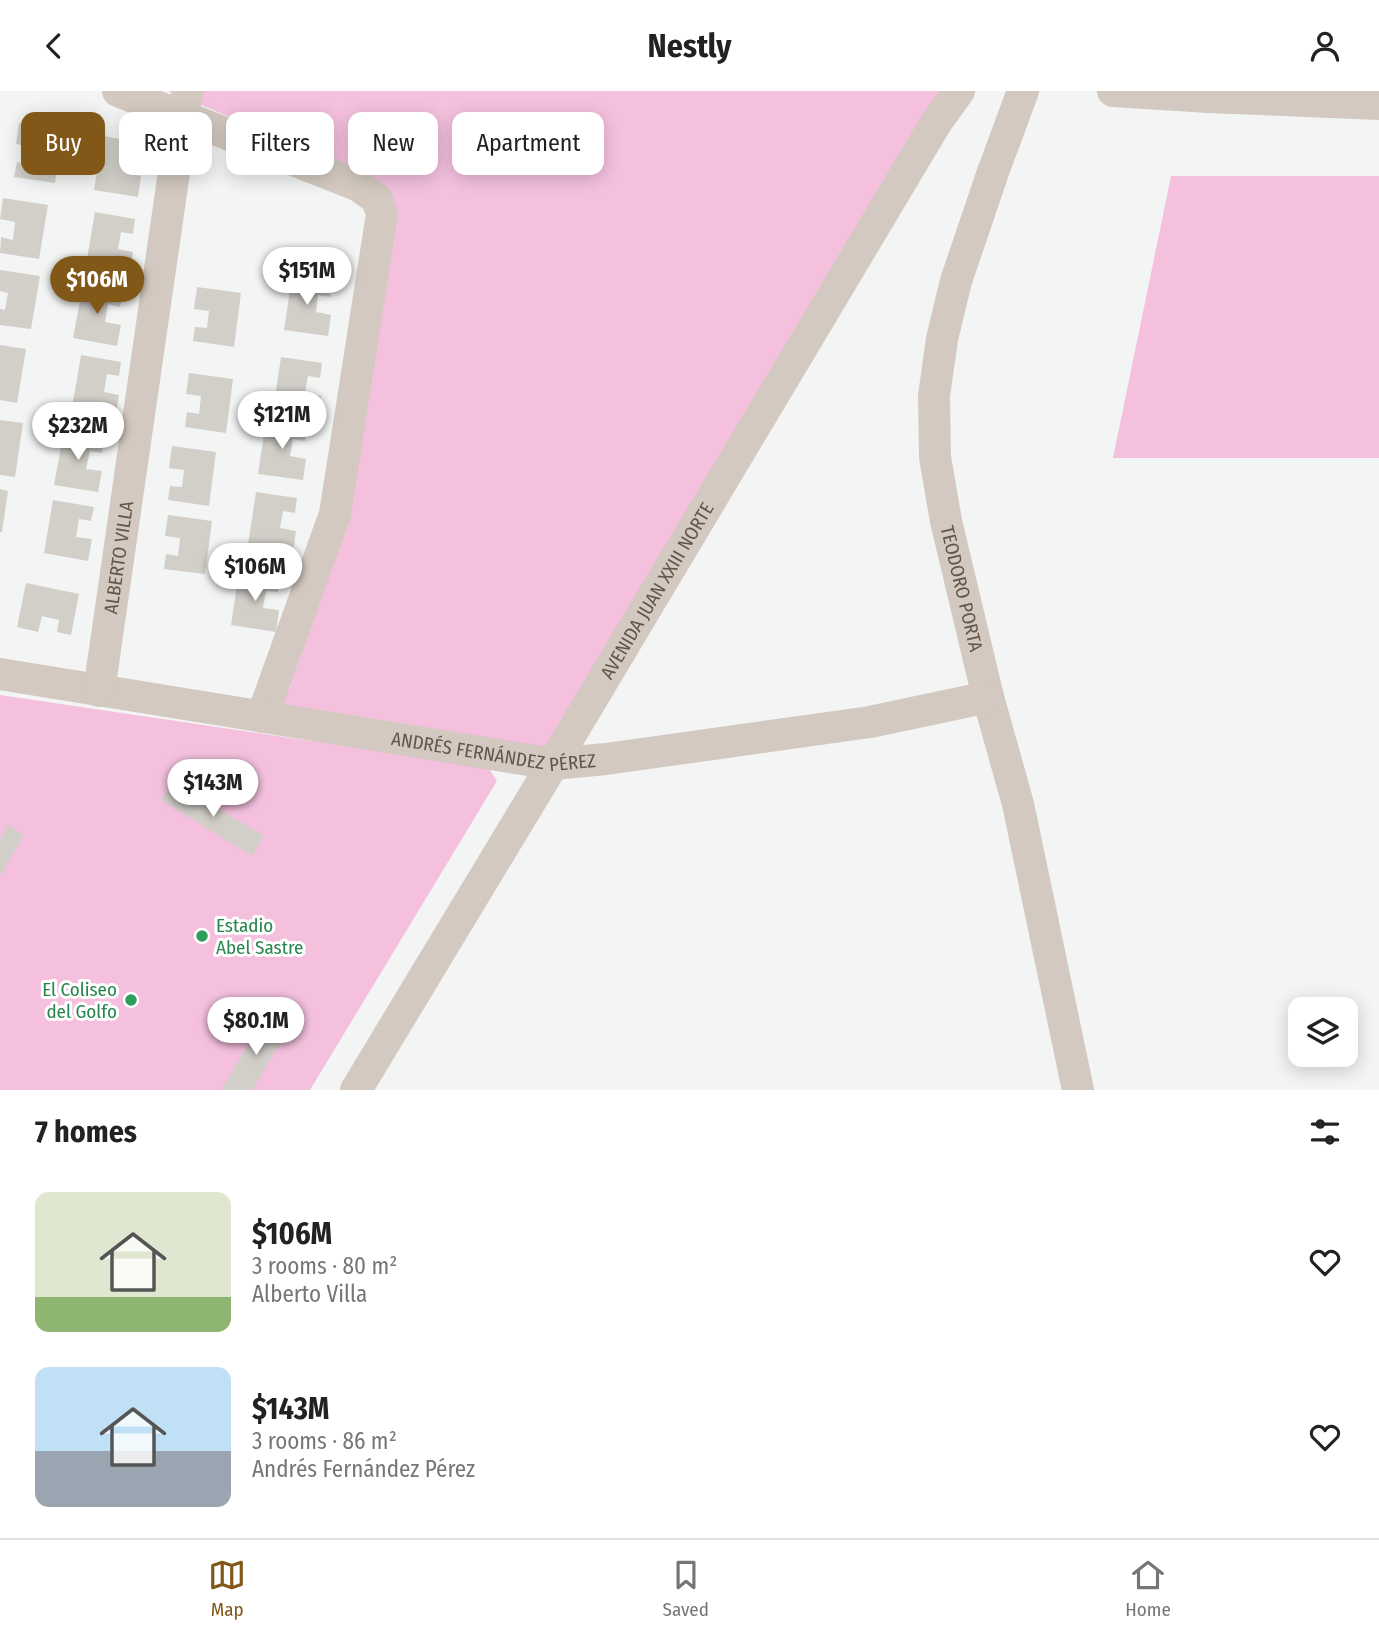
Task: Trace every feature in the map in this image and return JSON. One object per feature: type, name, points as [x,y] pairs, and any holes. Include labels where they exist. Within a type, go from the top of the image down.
[{"type":"street","points":[[118,91],[186,104],[357,185],[377,199],[382,213],[335,514],[262,717]]},
{"type":"street","name":"AVENIDA JUAN XXIII NORTE","points":[[356,1090],[554,764],[936,123],[959,91]]},
{"type":"street","name":"TEODORO PORTA","points":[[1023,91],[956,281],[942,339],[934,396],[935,457],[946,521],[988,697],[1018,804],[1078,1090]]},
{"type":"street","points":[[1113,91],[1334,97],[1379,104]]},
{"type":"street","name":"ALBERTO VILLA","points":[[99,691],[186,104]]},
{"type":"street","name":"ANDRÉS FERNÁNDEZ PÉREZ","points":[[0,674],[554,764],[870,722],[988,697]]},
{"type":"shaded area","points":[[168,91],[959,91],[553,764],[262,717],[290,687],[351,512],[372,177],[367,175],[438,175],[438,112],[348,112],[348,167],[334,161],[334,112],[226,112],[226,115]]},
{"type":"shaded area","points":[[1171,176],[1379,176],[1379,458],[1113,458]]},
{"type":"shaded area","name":"Estadio Abel Sastre","points":[[0,695],[488,767],[497,781],[310,1090],[0,1090]]},
{"type":"building","points":[[19,123],[21,123],[21,145],[16,144]]},
{"type":"building","points":[[105,136],[119,139],[119,175],[141,176],[138,197],[94,190],[96,175],[105,175]]},
{"type":"building","points":[[17,162],[21,163],[21,175],[56,175],[55,183],[14,177]]},
{"type":"building","points":[[3,198],[48,205],[39,259],[0,253],[1,237],[13,240],[15,222],[0,219]]},
{"type":"building","points":[[95,212],[135,219],[133,234],[121,232],[118,249],[133,252],[130,273],[86,265]]},
{"type":"building","points":[[0,270],[40,276],[31,329],[0,325],[0,309],[5,310],[8,293],[0,291]]},
{"type":"building","points":[[292,276],[332,282],[330,297],[318,295],[316,312],[331,315],[328,336],[284,330]]},
{"type":"building","points":[[83,285],[123,292],[120,307],[108,304],[105,322],[121,325],[117,346],[73,338]]},
{"type":"building","points":[[197,287],[241,293],[234,347],[193,341],[195,327],[207,328],[209,311],[194,309]]},
{"type":"building","points":[[0,345],[26,349],[17,403],[0,400]]},
{"type":"building","points":[[81,355],[121,362],[119,376],[107,374],[104,392],[119,395],[116,416],[72,408]]},
{"type":"building","points":[[281,357],[322,363],[320,378],[308,376],[305,393],[321,396],[318,417],[273,410]]},
{"type":"building","points":[[189,373],[233,379],[226,433],[185,427],[187,412],[199,414],[201,396],[186,394]]},
{"type":"building","points":[[0,420],[23,423],[15,477],[0,475]]},
{"type":"building","points":[[266,420],[307,426],[305,441],[293,439],[290,456],[306,459],[303,480],[258,474]]},
{"type":"building","points":[[64,431],[104,439],[102,453],[90,451],[86,469],[102,471],[98,492],[54,485]]},
{"type":"building","points":[[172,446],[216,452],[209,506],[168,500],[170,486],[182,487],[184,470],[169,468]]},
{"type":"building","points":[[0,489],[8,491],[2,532],[0,532]]},
{"type":"building","points":[[256,492],[297,498],[295,513],[283,511],[280,528],[296,531],[293,552],[248,545]]},
{"type":"building","points":[[53,500],[94,507],[91,521],[79,519],[76,537],[92,539],[88,561],[44,553]]},
{"type":"building","points":[[168,515],[212,521],[205,574],[164,569],[166,554],[178,556],[180,538],[165,536]]},
{"type":"building","points":[[239,572],[280,578],[278,592],[266,591],[263,608],[279,610],[276,632],[231,625]]},
{"type":"building","points":[[26,583],[79,594],[71,635],[57,632],[59,620],[42,616],[38,632],[17,627]]},
{"type":"building","points":[[172,781],[264,836],[252,856],[161,800]]},
{"type":"building","points":[[8,825],[24,835],[0,876],[0,839]]},
{"type":"building","points":[[265,1017],[288,1030],[252,1090],[221,1090]]},
{"type":"place","name":"Estadio Abel Sastre","points":[[202,936]]},
{"type":"place","name":"El Coliseo del Golfo","points":[[131,1000]]}]
